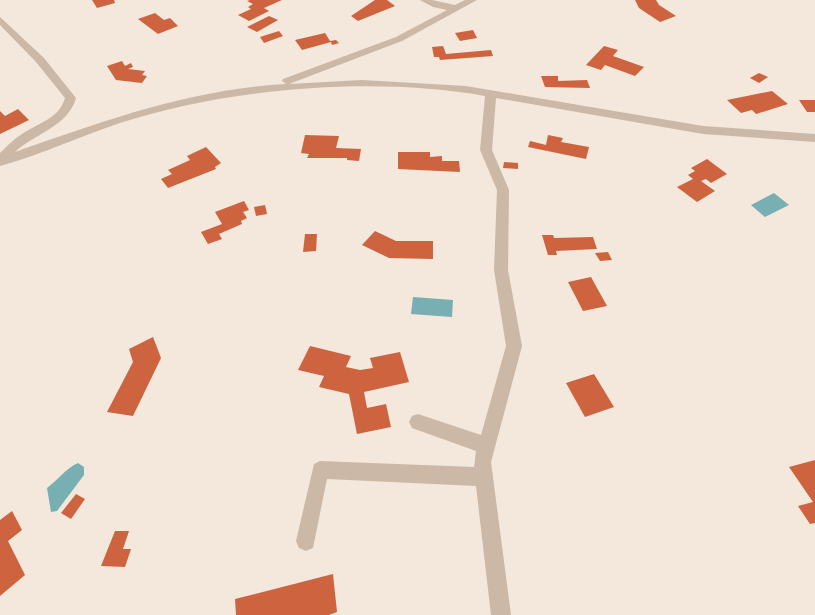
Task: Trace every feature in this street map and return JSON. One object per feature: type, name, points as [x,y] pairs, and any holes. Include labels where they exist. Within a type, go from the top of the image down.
[{"type":"street","points":[[424,0],[436,5],[455,8]]},
{"type":"street","points":[[270,88],[399,39],[472,0]]},
{"type":"street","points":[[0,20],[40,60],[71,98],[70,105],[57,119],[20,141],[0,162]]},
{"type":"street","points":[[0,162],[117,120],[181,103],[270,88],[331,84],[399,83],[491,92],[703,130],[815,138]]},
{"type":"street","points":[[491,92],[486,150],[503,190],[501,270],[514,346],[482,462],[501,615]]},
{"type":"street","points":[[418,422],[486,446]]},
{"type":"street","points":[[306,541],[320,470],[484,477]]},
{"type":"water","points":[[774,193],[789,205],[765,217],[751,205]]},
{"type":"water","points":[[413,297],[453,300],[452,317],[411,314]]},
{"type":"water","points":[[78,463],[84,467],[84,475],[57,511],[51,512],[47,488]]},
{"type":"building","points":[[92,0],[114,0],[115,3],[97,8]]},
{"type":"building","points":[[282,0],[264,8],[269,11],[249,21],[238,15],[251,9],[248,7],[253,4],[247,1]]},
{"type":"building","points":[[375,0],[387,0],[395,6],[358,21],[351,16]]},
{"type":"building","points":[[635,0],[656,0],[659,5],[676,16],[660,22],[639,8]]},
{"type":"building","points":[[155,13],[164,20],[170,18],[178,26],[158,34],[138,19]]},
{"type":"building","points":[[269,16],[278,20],[257,32],[247,27]]},
{"type":"building","points":[[473,30],[477,38],[460,41],[455,33]]},
{"type":"building","points":[[279,31],[283,36],[264,43],[260,37]]},
{"type":"building","points":[[325,33],[330,41],[336,40],[339,43],[332,45],[331,42],[302,50],[295,40]]},
{"type":"building","points":[[443,46],[446,54],[491,50],[493,56],[440,60],[439,57],[434,57],[432,47]]},
{"type":"building","points":[[604,46],[618,50],[613,56],[644,67],[635,76],[605,65],[601,70],[586,65]]},
{"type":"building","points":[[122,61],[125,66],[131,63],[133,67],[128,69],[145,71],[142,75],[147,76],[142,83],[116,80],[107,66]]},
{"type":"building","points":[[759,73],[768,77],[759,83],[750,78]]},
{"type":"building","points":[[541,76],[558,76],[558,81],[587,80],[590,88],[545,87]]},
{"type":"building","points":[[772,91],[788,104],[756,114],[752,110],[741,113],[727,100]]},
{"type":"building","points":[[799,100],[815,100],[815,112],[807,112]]},
{"type":"building","points":[[18,109],[29,120],[0,134],[0,111],[5,116]]},
{"type":"building","points":[[305,135],[339,136],[336,148],[361,149],[359,161],[347,160],[347,158],[307,158],[309,154],[301,153]]},
{"type":"building","points":[[548,135],[563,138],[561,142],[589,147],[586,159],[528,147],[530,141],[546,145]]},
{"type":"building","points":[[206,147],[221,163],[215,167],[216,169],[168,188],[161,179],[172,174],[168,170],[190,160],[187,156]]},
{"type":"building","points":[[398,152],[430,152],[430,157],[442,156],[442,161],[459,161],[460,172],[398,169]]},
{"type":"building","points":[[707,159],[727,174],[711,183],[706,179],[701,181],[715,191],[697,202],[677,187],[693,179],[688,175],[695,171],[691,168]]},
{"type":"building","points":[[504,162],[518,163],[518,169],[503,168]]},
{"type":"building","points":[[244,201],[249,210],[243,212],[247,218],[241,221],[242,224],[219,234],[222,239],[208,244],[201,232],[222,224],[215,212]]},
{"type":"building","points":[[265,205],[267,214],[256,216],[254,207]]},
{"type":"building","points":[[375,231],[396,241],[433,241],[433,259],[389,258],[362,245]]},
{"type":"building","points":[[305,234],[317,234],[316,251],[303,252]]},
{"type":"building","points":[[542,235],[553,235],[554,238],[593,237],[597,249],[556,251],[557,255],[548,255]]},
{"type":"building","points":[[608,252],[612,260],[600,261],[595,253]]},
{"type":"building","points":[[591,277],[607,306],[583,311],[568,282]]},
{"type":"building","points":[[153,337],[161,358],[133,416],[107,412],[133,362],[129,349]]},
{"type":"building","points":[[310,346],[351,356],[346,367],[360,370],[373,368],[370,358],[400,352],[409,382],[364,392],[367,408],[386,404],[391,427],[357,434],[349,394],[319,387],[324,376],[298,370]]},
{"type":"building","points":[[594,374],[614,407],[585,417],[566,383]]},
{"type":"building","points":[[815,460],[815,523],[810,524],[798,506],[813,502],[789,467]]},
{"type":"building","points":[[76,494],[85,499],[71,519],[61,513]]},
{"type":"building","points":[[12,511],[22,530],[8,541],[25,575],[0,596],[0,520]]},
{"type":"building","points":[[115,531],[129,531],[123,549],[131,549],[125,567],[101,566]]},
{"type":"building","points":[[333,574],[337,612],[329,615],[236,615],[235,599]]}]
